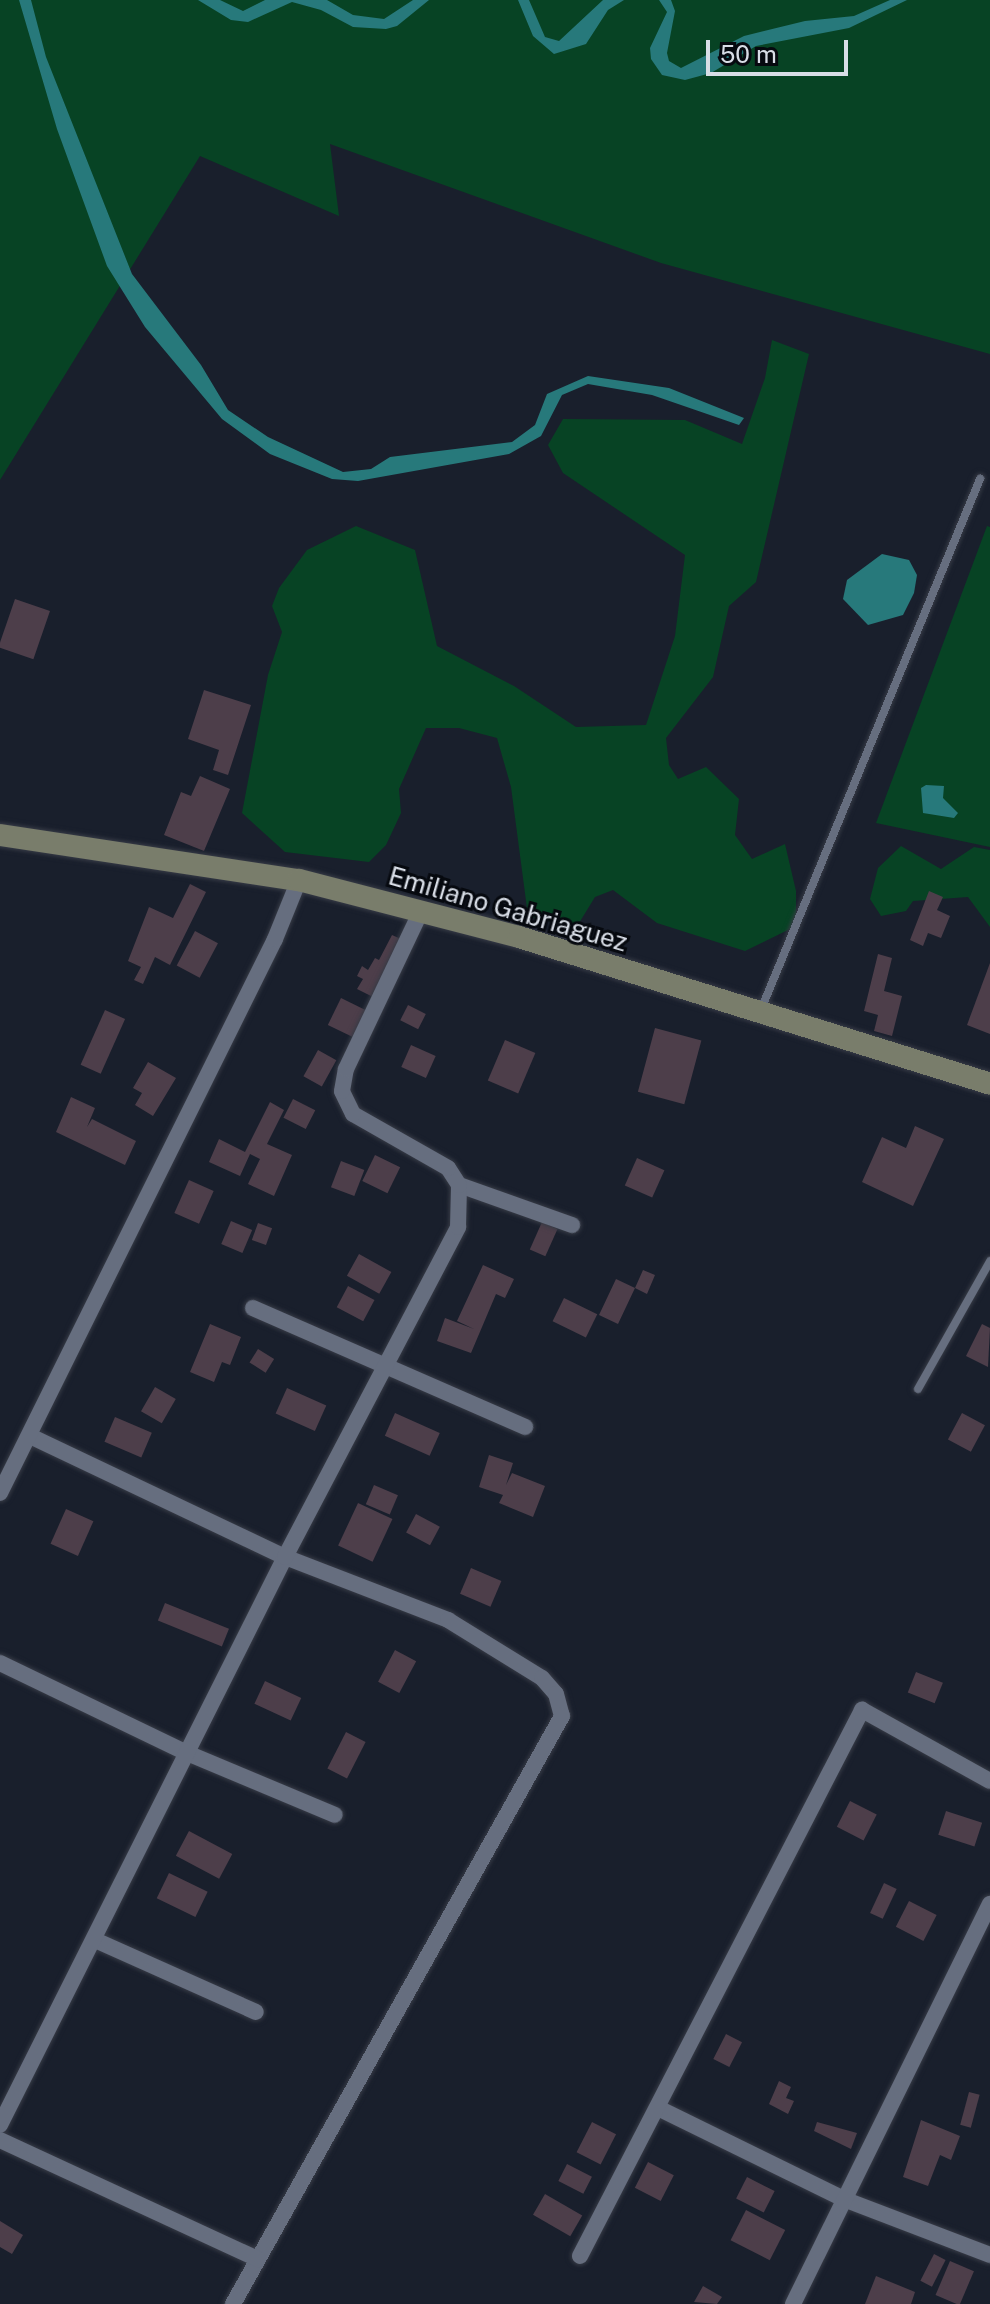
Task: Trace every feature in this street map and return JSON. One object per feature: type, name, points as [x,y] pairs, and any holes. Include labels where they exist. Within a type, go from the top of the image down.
[{"type":"main road","name":"Emiliano Gabriaguez","points":[[0,835],[299,880],[519,937],[990,1084]]},
{"type":"street","points":[[0,1493],[299,880]]},
{"type":"street","points":[[0,2125],[285,1557],[458,1227],[459,1185],[448,1168],[353,1114],[342,1091],[346,1069],[420,913]]},
{"type":"street","points":[[459,1185],[572,1225]]},
{"type":"street","points":[[253,1308],[387,1364],[525,1427]]},
{"type":"street","points":[[30,1436],[285,1557],[448,1620],[542,1678],[556,1694],[562,1716],[233,2304]]},
{"type":"street","points":[[0,1663],[187,1753],[335,1815]]},
{"type":"street","points":[[580,2256],[862,1710],[990,1781]]},
{"type":"street","points":[[793,2304],[990,1904]]},
{"type":"street","points":[[95,1940],[256,2012]]},
{"type":"street","points":[[658,2108],[846,2200],[990,2255]]},
{"type":"street","points":[[0,2140],[258,2259]]},
{"type":"lane","points":[[760,1013],[980,479]]},
{"type":"lane","points":[[918,1389],[990,1261]]},
{"type":"shaded area","points":[[0,0],[990,0],[990,354],[661,263],[330,144],[339,216],[200,156],[0,480]]},
{"type":"shaded area","points":[[19,0],[31,0],[46,57],[132,274],[201,365],[228,410],[268,437],[343,472],[371,469],[390,457],[512,442],[535,425],[547,394],[588,376],[669,388],[744,418],[739,425],[652,395],[588,384],[562,395],[541,436],[509,454],[358,481],[332,479],[270,454],[222,419],[145,327],[107,266],[57,129]]},
{"type":"shaded area","points":[[198,0],[220,0],[243,11],[265,0],[327,0],[353,15],[384,19],[413,0],[429,0],[397,26],[386,29],[353,27],[321,10],[292,2],[248,22],[231,20]]},
{"type":"shaded area","points":[[518,0],[529,0],[545,37],[559,41],[603,0],[624,0],[608,10],[586,44],[554,54],[533,36]]},
{"type":"shaded area","points":[[659,0],[671,0],[675,11],[667,53],[669,61],[681,68],[744,36],[805,21],[854,16],[890,0],[907,0],[849,28],[756,46],[711,73],[685,80],[662,75],[651,59],[650,48],[667,12]]},
{"type":"shaded area","points":[[772,340],[809,354],[756,582],[729,606],[713,677],[666,738],[669,765],[678,779],[706,767],[739,799],[735,835],[752,859],[785,844],[796,891],[796,926],[745,951],[657,923],[613,890],[595,897],[576,928],[528,916],[511,787],[497,738],[459,728],[426,728],[399,789],[401,813],[386,845],[369,862],[285,852],[242,813],[268,675],[282,632],[272,606],[279,588],[307,550],[356,526],[415,550],[437,646],[514,686],[576,727],[646,725],[675,636],[685,555],[563,473],[548,445],[563,419],[685,420],[742,444],[765,378]]},
{"type":"shaded area","points":[[987,526],[990,527],[990,847],[876,823]]},
{"type":"shaded area","points":[[882,554],[909,560],[917,575],[914,593],[903,615],[868,625],[843,599],[847,580]]},
{"type":"shaded area","points":[[926,785],[944,786],[943,798],[958,813],[954,818],[923,813],[921,788]]},
{"type":"shaded area","points":[[901,846],[941,869],[974,847],[990,850],[990,927],[968,897],[913,901],[906,911],[881,916],[870,899],[878,868]]},
{"type":"building","points":[[15,599],[50,611],[33,659],[0,648]]},
{"type":"building","points":[[204,690],[251,705],[228,775],[213,770],[219,750],[188,739]]},
{"type":"building","points":[[200,776],[230,789],[204,851],[164,835],[181,792],[191,796]]},
{"type":"building","points":[[190,884],[206,892],[170,965],[155,957],[143,984],[134,980],[141,967],[128,961],[149,907],[173,918]]},
{"type":"building","points":[[929,891],[943,897],[937,910],[950,916],[941,938],[928,933],[923,946],[910,940]]},
{"type":"building","points":[[195,931],[218,943],[200,978],[177,965]]},
{"type":"building","points":[[392,935],[403,940],[375,998],[357,989],[363,979],[357,976],[362,966],[368,970],[375,958],[379,960]]},
{"type":"building","points":[[878,954],[892,958],[884,991],[902,996],[892,1036],[874,1031],[878,1015],[864,1011]]},
{"type":"building","points":[[990,963],[990,1034],[967,1025]]},
{"type":"building","points":[[341,998],[368,1011],[355,1038],[328,1025]]},
{"type":"building","points":[[408,1005],[426,1014],[418,1029],[400,1020]]},
{"type":"building","points":[[105,1010],[125,1019],[101,1074],[81,1065]]},
{"type":"building","points":[[655,1028],[701,1040],[684,1104],[638,1092]]},
{"type":"building","points":[[505,1040],[535,1053],[518,1093],[488,1081]]},
{"type":"building","points":[[411,1045],[436,1056],[426,1078],[401,1067]]},
{"type":"building","points":[[318,1050],[336,1060],[322,1086],[303,1076]]},
{"type":"building","points":[[148,1062],[176,1078],[153,1116],[135,1105],[142,1093],[133,1088]]},
{"type":"building","points":[[71,1097],[95,1108],[87,1127],[92,1119],[136,1141],[125,1165],[56,1132]]},
{"type":"building","points":[[293,1099],[315,1110],[306,1129],[283,1118]]},
{"type":"building","points":[[270,1102],[284,1110],[267,1144],[292,1155],[274,1196],[248,1184],[260,1159],[250,1154],[240,1176],[209,1162],[219,1139],[245,1152]]},
{"type":"building","points":[[915,1126],[944,1139],[913,1206],[862,1182],[882,1137],[906,1148]]},
{"type":"building","points":[[375,1155],[400,1167],[387,1193],[362,1181]]},
{"type":"building","points":[[637,1158],[664,1170],[652,1198],[625,1185]]},
{"type":"building","points":[[341,1161],[364,1170],[354,1196],[331,1187]]},
{"type":"building","points":[[189,1180],[214,1191],[199,1224],[174,1213]]},
{"type":"building","points":[[231,1221],[252,1230],[242,1253],[221,1244]]},
{"type":"building","points":[[542,1222],[558,1229],[545,1256],[530,1249]]},
{"type":"building","points":[[258,1223],[272,1228],[266,1245],[252,1240]]},
{"type":"building","points":[[359,1254],[391,1272],[379,1294],[347,1276]]},
{"type":"building","points":[[483,1265],[514,1279],[505,1298],[496,1294],[471,1353],[437,1341],[445,1318],[474,1329],[457,1321]]},
{"type":"building","points":[[643,1270],[655,1275],[647,1294],[635,1288]]},
{"type":"building","points":[[616,1279],[635,1288],[618,1324],[599,1315]]},
{"type":"building","points":[[348,1286],[374,1300],[363,1321],[337,1307]]},
{"type":"building","points":[[564,1298],[597,1314],[586,1338],[553,1321]]},
{"type":"building","points":[[210,1324],[241,1337],[230,1365],[222,1362],[214,1382],[190,1372]]},
{"type":"building","points":[[982,1324],[990,1328],[988,1367],[966,1356]]},
{"type":"building","points":[[258,1349],[274,1359],[266,1373],[250,1363]]},
{"type":"building","points":[[155,1387],[176,1399],[162,1423],[141,1411]]},
{"type":"building","points":[[287,1388],[326,1405],[315,1431],[276,1414]]},
{"type":"building","points":[[395,1413],[440,1433],[430,1456],[385,1436]]},
{"type":"building","points":[[962,1413],[985,1425],[971,1452],[948,1439]]},
{"type":"building","points":[[115,1417],[152,1433],[141,1457],[104,1442]]},
{"type":"building","points":[[489,1455],[513,1463],[506,1485],[512,1473],[545,1486],[533,1517],[499,1503],[503,1495],[479,1487]]},
{"type":"building","points":[[374,1485],[398,1495],[390,1514],[366,1504]]},
{"type":"building","points":[[358,1503],[392,1519],[373,1562],[338,1546]]},
{"type":"building","points":[[66,1509],[93,1521],[78,1556],[51,1544]]},
{"type":"building","points":[[416,1514],[440,1527],[430,1545],[406,1533]]},
{"type":"building","points":[[471,1568],[501,1581],[490,1607],[460,1594]]},
{"type":"building","points":[[165,1603],[229,1629],[222,1646],[158,1621]]},
{"type":"building","points":[[395,1650],[416,1661],[399,1693],[378,1682]]},
{"type":"building","points":[[916,1672],[943,1683],[935,1703],[908,1692]]},
{"type":"building","points":[[265,1681],[301,1698],[291,1721],[254,1704]]},
{"type":"building","points":[[346,1732],[366,1742],[347,1779],[327,1769]]},
{"type":"building","points":[[850,1801],[877,1815],[864,1840],[837,1827]]},
{"type":"building","points":[[946,1811],[982,1823],[974,1847],[938,1835]]},
{"type":"building","points":[[189,1831],[232,1854],[219,1879],[176,1856]]},
{"type":"building","points":[[169,1873],[208,1892],[195,1917],[157,1898]]},
{"type":"building","points":[[884,1883],[897,1889],[883,1919],[870,1913]]},
{"type":"building","points":[[909,1901],[937,1915],[923,1941],[896,1927]]},
{"type":"building","points":[[726,2034],[742,2042],[729,2067],[713,2059]]},
{"type":"building","points":[[779,2081],[791,2087],[786,2098],[794,2101],[788,2114],[769,2104]]},
{"type":"building","points":[[969,2092],[980,2095],[971,2128],[960,2125]]},
{"type":"building","points":[[921,2120],[960,2136],[951,2160],[940,2155],[928,2186],[903,2177]]},
{"type":"building","points":[[592,2122],[616,2134],[601,2165],[577,2152]]},
{"type":"building","points":[[817,2122],[857,2133],[851,2149],[814,2131]]},
{"type":"building","points":[[648,2162],[674,2175],[661,2201],[635,2188]]},
{"type":"building","points":[[567,2164],[592,2177],[583,2194],[558,2181]]},
{"type":"building","points":[[747,2177],[775,2191],[764,2212],[736,2198]]},
{"type":"building","points":[[545,2194],[582,2216],[570,2236],[533,2215]]},
{"type":"building","points":[[746,2210],[785,2230],[770,2260],[731,2240]]},
{"type":"building","points":[[0,2221],[23,2235],[12,2254],[0,2247]]},
{"type":"building","points":[[934,2254],[946,2260],[932,2287],[920,2281]]},
{"type":"building","points":[[950,2261],[974,2271],[960,2304],[936,2295]]},
{"type":"building","points":[[876,2276],[915,2292],[911,2304],[865,2304]]},
{"type":"building","points":[[703,2286],[722,2297],[717,2304],[694,2302]]}]
